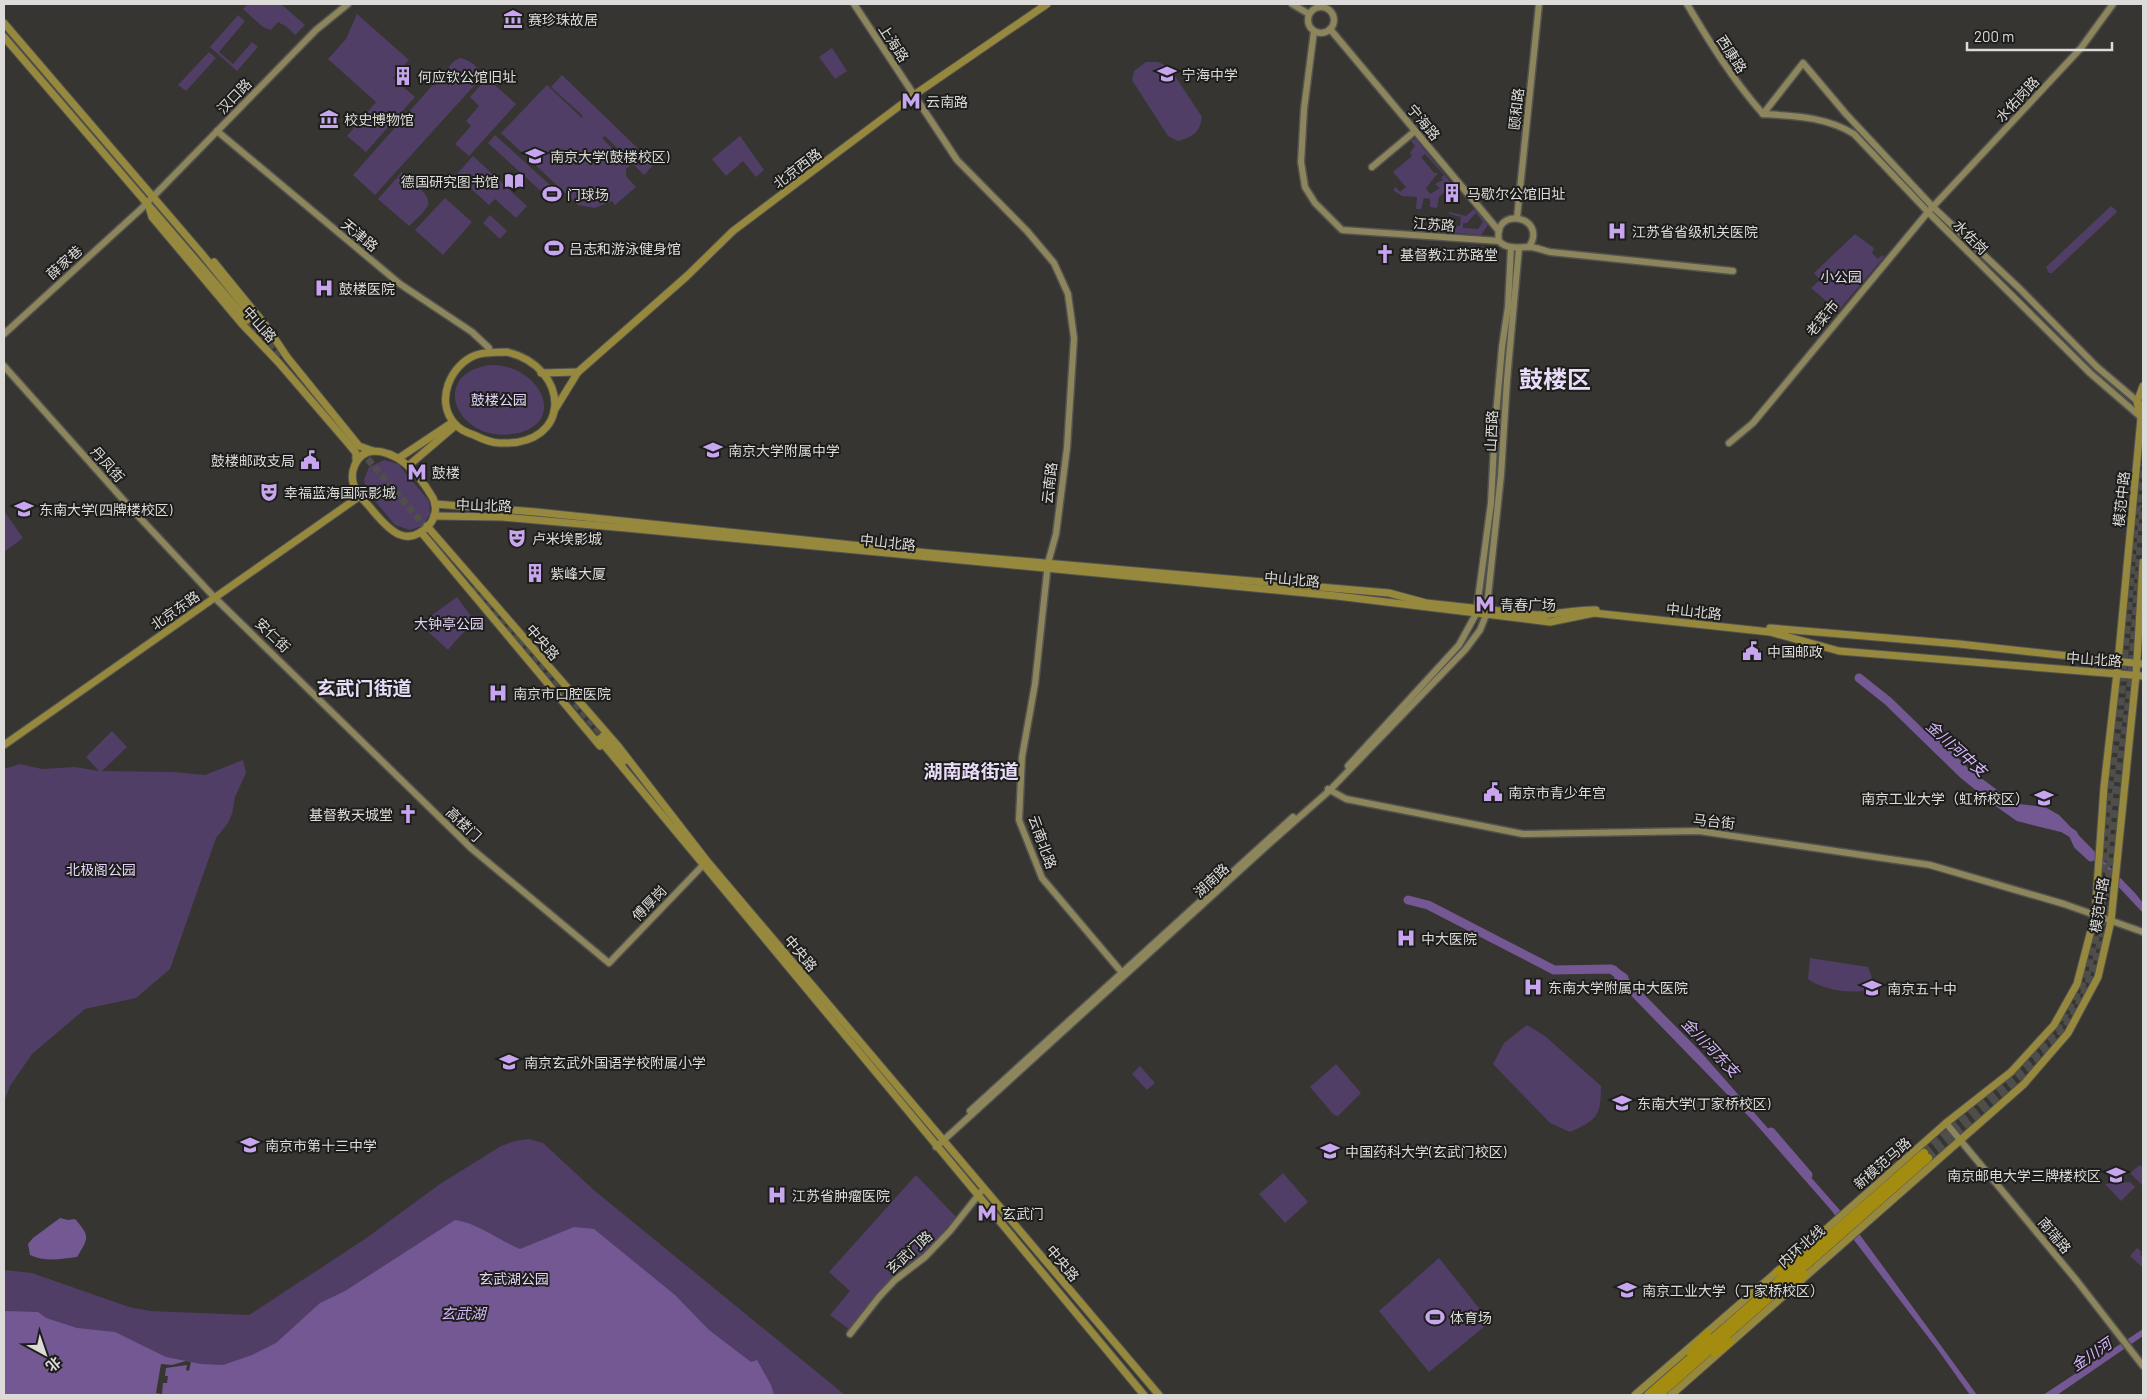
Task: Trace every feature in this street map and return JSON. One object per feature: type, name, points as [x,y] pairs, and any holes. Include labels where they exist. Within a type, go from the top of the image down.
[{"type":"highway","name":"内环北线","points":[[1648,1395],[1681,1371],[1822,1253],[1834,1241],[1859,1211],[1926,1156],[1858,1222],[1834,1241],[1681,1371],[1659,1395]]},
{"type":"highway","points":[[1777,1272],[1834,1241]]},
{"type":"highway","points":[[1791,1290],[1822,1253]]},
{"type":"highway","points":[[1681,1371],[1707,1333]]},
{"type":"highway","points":[[1681,1371],[1730,1342]]},
{"type":"main road","name":"北京西路","points":[[554,411],[578,372],[687,276],[734,231],[914,95],[1047,4]]},
{"type":"main road","points":[[4,23],[150,200],[165,206],[224,274],[267,327],[287,357],[360,446],[373,451],[391,454],[400,458],[408,466],[430,493],[435,504],[434,516],[421,532],[409,536],[394,533],[356,490],[354,480],[356,460],[365,452],[373,451]]},
{"type":"main road","name":"中山路","points":[[4,37],[150,200],[249,318],[166,224],[150,200]]},
{"type":"main road","name":"中山路","points":[[150,200],[152,217],[242,324],[279,363],[347,442],[356,453],[356,460]]},
{"type":"main road","points":[[478,354],[514,354],[541,373],[554,389],[554,411],[542,432],[527,439],[497,443],[482,439],[454,423],[449,413],[446,397],[449,381],[461,363],[478,354]]},
{"type":"main road","points":[[541,373],[578,372]]},
{"type":"main road","points":[[2140,404],[2143,386]]},
{"type":"main road","name":"模范中路","points":[[2094,915],[2142,418],[2140,404]]},
{"type":"main road","points":[[400,458],[454,423]]},
{"type":"main road","points":[[408,466],[454,423]]},
{"type":"main road","name":"北京东路","points":[[4,744],[360,496]]},
{"type":"main road","name":"中山北路","points":[[435,504],[536,512],[961,555],[1048,566]]},
{"type":"main road","name":"中山北路","points":[[434,516],[502,517],[1048,566],[1486,612],[1550,622],[1594,613],[1770,632],[1839,651],[2140,675]]},
{"type":"main road","name":"中央路","points":[[427,526],[618,746],[704,863]]},
{"type":"main road","name":"中央路","points":[[421,532],[611,760],[644,794],[942,1138],[1159,1395]]},
{"type":"main road","name":"模范中路","points":[[1834,1241],[1868,1223],[2024,1084],[2068,1033],[2098,977],[2111,921],[2140,675],[2143,562]]},
{"type":"main road","name":"中山北路","points":[[1486,612],[1550,615],[1577,609],[1594,610],[1770,628],[1960,644],[2140,664]]},
{"type":"main road","name":"中央路","points":[[644,794],[601,738],[977,1196],[1144,1395]]},
{"type":"main road","name":"新模范马路","points":[[1635,1395],[1946,1123],[2011,1072],[2054,1025],[2077,984],[2094,915]]},
{"type":"main road","points":[[1670,1395],[1791,1290],[1834,1241]]},
{"type":"street","name":"汉口路","points":[[141,209],[316,30],[348,4]]},
{"type":"street","name":"上海路","points":[[854,4],[914,95]]},
{"type":"street","points":[[1292,4],[1309,14]]},
{"type":"street","name":"颐和路","points":[[1518,218],[1539,4]]},
{"type":"street","name":"西康路","points":[[1687,4],[1716,54],[1741,89],[1764,114]]},
{"type":"street","name":"水佑岗路","points":[[1931,210],[2081,48],[2113,4]]},
{"type":"street","points":[[1318,7],[1329,10],[1334,21],[1330,29],[1322,33],[1314,31],[1308,22],[1309,14],[1318,7]]},
{"type":"street","name":"宁海路","points":[[1330,29],[1498,231]]},
{"type":"street","name":"江苏路","points":[[1314,31],[1304,109],[1301,162],[1305,187],[1315,203],[1342,230],[1499,241],[1505,246],[1511,247],[1529,247],[1550,252],[1733,271]]},
{"type":"street","name":"水佐岗","points":[[1764,114],[1803,63],[1931,210],[2020,289],[2097,367],[2140,404]]},
{"type":"street","name":"云南路","points":[[914,95],[957,160],[1027,231],[1054,263],[1068,294],[1074,338],[1070,407],[1056,534],[1048,566]]},
{"type":"street","name":"水佐岗","points":[[1764,114],[1796,116],[1842,126],[1854,134],[2090,373],[2142,418]]},
{"type":"street","name":"天津路","points":[[217,131],[411,292],[472,332],[489,348],[489,353]]},
{"type":"street","points":[[1372,167],[1415,131]]},
{"type":"street","name":"薛家巷","points":[[4,334],[141,209]]},
{"type":"street","name":"老菜市","points":[[1729,443],[1753,423],[1931,210]]},
{"type":"street","points":[[1499,241],[1498,231],[1505,221],[1518,218],[1526,221],[1532,228],[1533,238],[1529,247]]},
{"type":"street","name":"山西路","points":[[1477,611],[1491,503],[1495,426],[1502,347],[1508,307],[1511,247]]},
{"type":"street","name":"山西路","points":[[1486,612],[1501,475],[1506,380],[1519,248]]},
{"type":"street","name":"丹凤街","points":[[4,366],[127,504],[215,598]]},
{"type":"street","name":"云南北路","points":[[1048,566],[1035,684],[1022,757],[1019,820],[1042,878],[1124,974]]},
{"type":"street","name":"安仁街","points":[[215,598],[312,692]]},
{"type":"street","name":"湖南路","points":[[1328,790],[1459,645],[1477,611]]},
{"type":"street","name":"湖南路","points":[[935,1145],[1124,974],[1266,840],[1328,790],[1465,650],[1480,630],[1486,612]]},
{"type":"street","name":"高楼门","points":[[312,692],[472,849],[609,963]]},
{"type":"street","name":"马台街","points":[[1328,790],[1346,799],[1523,834],[1699,831],[1930,865],[2064,904],[2143,932]]},
{"type":"street","name":"傅厚岗","points":[[609,963],[704,863]]},
{"type":"street","name":"南瑞路","points":[[1946,1123],[2077,1281],[2143,1366]]},
{"type":"street","name":"玄武门路","points":[[850,1334],[895,1280],[925,1256],[950,1231],[984,1188]]},
{"type":"green space","points":[[248,4],[281,4],[305,25],[295,35],[278,22],[271,30],[263,27],[243,9]]},
{"type":"green space","points":[[357,14],[409,60],[393,78],[415,97],[366,152],[347,136],[376,102],[328,59],[346,39]]},
{"type":"green space","points":[[238,15],[245,21],[219,52],[233,64],[252,42],[258,47],[237,71],[210,47]]},
{"type":"green space","points":[[832,48],[847,71],[835,79],[819,57]]},
{"type":"green space","points":[[209,52],[216,58],[186,91],[178,85]]},
{"type":"green space","points":[[460,58],[474,65],[479,71],[481,78],[375,195],[353,175],[454,61]]},
{"type":"green space","points":[[1146,62],[1158,62],[1169,67],[1202,117],[1197,131],[1191,136],[1178,141],[1168,136],[1132,80],[1134,71]]},
{"type":"green space","points":[[562,75],[654,164],[644,175],[605,136],[602,138],[630,166],[626,169],[626,176],[636,187],[615,205],[612,201],[595,208],[578,205],[501,133],[547,85],[582,118],[583,116],[551,87]]},
{"type":"green space","points":[[487,78],[516,104],[469,156],[455,144],[471,126],[466,121],[479,106],[470,97]]},
{"type":"green space","points":[[495,135],[562,196],[555,204],[488,143]]},
{"type":"green space","points":[[740,136],[764,170],[756,177],[743,161],[726,176],[712,159]]},
{"type":"green space","points":[[1415,138],[1453,185],[1439,197],[1437,208],[1430,207],[1430,199],[1424,198],[1421,209],[1416,209],[1417,197],[1402,196],[1393,190],[1396,187],[1400,192],[1406,187],[1393,172],[1412,156],[1410,153],[1415,146],[1411,141]],"holes":[[[1425,154],[1444,175],[1441,178],[1443,180],[1435,184],[1440,188],[1430,194],[1426,188],[1438,173],[1434,173],[1421,157]]]},
{"type":"green space","points":[[473,156],[527,206],[516,218],[495,199],[489,205],[456,175]]},
{"type":"green space","points":[[402,172],[423,192],[428,201],[425,210],[409,226],[378,199]]},
{"type":"green space","points":[[445,198],[472,222],[443,255],[415,230]]},
{"type":"green space","points":[[2111,206],[2117,211],[2116,213],[2052,273],[2049,273],[2046,267]]},
{"type":"green space","points":[[1474,209],[1488,225],[1481,235],[1436,231],[1437,218],[1440,219],[1440,224],[1460,226],[1461,217],[1449,214],[1449,212],[1466,216]],"holes":[[[1476,213],[1483,222],[1478,229],[1463,228],[1463,223],[1467,223]]]},
{"type":"green space","points":[[490,215],[507,231],[500,239],[483,223]]},
{"type":"green space","name":"小公园","points":[[1855,234],[1874,248],[1872,253],[1878,259],[1882,255],[1884,257],[1838,311],[1811,288],[1820,280],[1814,273]]},
{"type":"green space","name":"鼓楼公园","points":[[490,365],[507,367],[522,374],[534,383],[541,394],[544,406],[542,417],[533,427],[518,433],[497,434],[479,430],[466,420],[458,408],[455,394],[459,381],[470,371]]},
{"type":"green space","points":[[384,460],[398,464],[429,501],[430,514],[422,526],[410,530],[395,525],[366,490],[364,480],[369,467]]},
{"type":"green space","points":[[4,511],[23,538],[4,552]]},
{"type":"green space","name":"大钟亭公园","points":[[457,597],[473,619],[448,650],[420,624]]},
{"type":"green space","name":"北极阁公园","points":[[112,731],[127,747],[102,771],[173,772],[205,775],[243,760],[246,773],[235,797],[232,814],[228,823],[216,838],[170,969],[136,998],[85,1009],[32,1054],[10,1086],[4,1102],[4,769],[20,764],[42,769],[75,767],[99,771],[86,757]]},
{"type":"green space","points":[[1810,958],[1868,967],[1872,978],[1868,990],[1853,992],[1837,990],[1814,983],[1808,979]]},
{"type":"green space","points":[[1527,1025],[1545,1036],[1601,1086],[1600,1104],[1596,1116],[1586,1124],[1570,1132],[1550,1123],[1493,1064],[1504,1043]]},
{"type":"green space","points":[[1336,1064],[1361,1093],[1338,1116],[1334,1115],[1310,1087]]},
{"type":"green space","points":[[1140,1066],[1155,1083],[1147,1090],[1132,1074]]},
{"type":"green space","name":"玄武湖","points":[[529,1139],[543,1143],[595,1191],[845,1395],[4,1395],[4,1270],[32,1273],[129,1307],[150,1311],[249,1315],[365,1239],[440,1184],[501,1146]]},
{"type":"green space","points":[[2140,1165],[2143,1168],[2143,1186],[2130,1173]]},
{"type":"green space","points":[[1283,1173],[1308,1202],[1285,1223],[1259,1194]]},
{"type":"green space","points":[[916,1175],[956,1217],[926,1252],[893,1279],[849,1329],[830,1315],[850,1291],[829,1272]]},
{"type":"green space","points":[[2130,1182],[2135,1187],[2121,1201],[2105,1184]]},
{"type":"green space","points":[[2137,1248],[2142,1252],[2140,1254],[2143,1258],[2142,1267],[2130,1256]]},
{"type":"green space","name":"体育场","points":[[1439,1258],[1490,1322],[1429,1372],[1379,1311]]},
{"type":"water","points":[[1926,728],[1969,769],[2008,798],[2019,804],[2045,807],[2059,815],[2135,893],[2143,903],[2143,913],[2068,833],[2015,810],[1992,794],[1942,753],[1924,732]]},
{"type":"water","points":[[1615,965],[1699,1050],[1852,1224],[1977,1395],[1970,1395],[1831,1210],[1754,1122],[1614,978]]},
{"type":"water","points":[[60,1218],[75,1219],[85,1233],[86,1241],[77,1257],[47,1259],[30,1255],[28,1244],[33,1238]]},
{"type":"water","name":"玄武湖","points":[[455,1220],[480,1228],[520,1249],[574,1227],[594,1229],[675,1295],[709,1330],[751,1362],[757,1360],[771,1385],[774,1395],[4,1395],[4,1311],[38,1312],[46,1318],[77,1328],[115,1332],[166,1357],[201,1364],[223,1365],[252,1355],[276,1343],[320,1303],[345,1291]]},
{"type":"water","points":[[2143,1329],[2143,1336],[2057,1395],[2043,1395]]},
{"type":"pier","points":[[186,1361],[191,1362],[189,1371],[186,1370],[187,1365],[166,1368],[165,1376],[168,1376],[167,1383],[163,1383],[162,1394],[156,1393],[161,1364],[172,1365]]},
{"type":"waterway","name":"金川河中支","points":[[1859,678],[1888,701],[1963,774],[1995,800],[2019,817],[2063,828],[2073,834],[2078,845],[2091,857]]},
{"type":"waterway","name":"金川河东支","points":[[1408,900],[1428,905],[1554,970],[1611,969],[1624,978]]},
{"type":"waterway","name":"金川河东支","points":[[1771,1132],[1808,1175]]},
{"type":"tunnel","points":[[252,316],[283,355]]},
{"type":"tunnel","points":[[247,320],[280,360]]},
{"type":"tunnel","points":[[354,443],[430,532]]},
{"type":"tunnel","points":[[1924,1153],[2016,1075],[2058,1027],[2086,977],[2101,913],[2110,785],[2120,710],[2135,522],[2143,464]]},
{"type":"tunnel","points":[[1928,1158],[2000,1099],[2034,1066],[2063,1031],[2080,1003],[2092,974],[2100,945],[2109,885],[2116,791],[2129,701],[2143,505]]},
{"type":"tunnel","points":[[472,588],[522,647]]},
{"type":"tunnel","points":[[521,639],[603,736]]},
{"type":"place","name":"赛珍珠故居","points":[[513,19]]},
{"type":"place","name":"宁海中学","points":[[1167,74]]},
{"type":"place","name":"何应钦公馆旧址","points":[[403,76]]},
{"type":"place","name":"云南路","points":[[911,101]]},
{"type":"place","name":"校史博物馆","points":[[329,119]]},
{"type":"place","name":"南京大学(鼓楼校区)","points":[[535,156]]},
{"type":"place","name":"德国研究图书馆","points":[[514,181]]},
{"type":"place","name":"马歇尔公馆旧址","points":[[1452,193]]},
{"type":"place","name":"门球场","points":[[552,194]]},
{"type":"place","name":"江苏省省级机关医院","points":[[1617,231]]},
{"type":"place","name":"吕志和游泳健身馆","points":[[554,248]]},
{"type":"place","name":"基督教江苏路堂","points":[[1385,254]]},
{"type":"place","name":"鼓楼医院","points":[[324,288]]},
{"type":"place","name":"南京大学附属中学","points":[[713,450]]},
{"type":"place","name":"鼓楼邮政支局","points":[[310,460]]},
{"type":"place","name":"鼓楼","points":[[417,472]]},
{"type":"place","name":"幸福蓝海国际影城","points":[[269,492]]},
{"type":"place","name":"东南大学(四牌楼校区)","points":[[24,509]]},
{"type":"place","name":"卢米埃影城","points":[[517,538]]},
{"type":"place","name":"紫峰大厦","points":[[535,573]]},
{"type":"place","name":"青春广场","points":[[1485,604]]},
{"type":"place","name":"中国邮政","points":[[1752,651]]},
{"type":"place","name":"南京市口腔医院","points":[[498,693]]},
{"type":"place","name":"南京市青少年宫","points":[[1493,792]]},
{"type":"place","name":"南京工业大学（虹桥校区）","points":[[2044,798]]},
{"type":"place","name":"基督教天城堂","points":[[408,814]]},
{"type":"place","name":"中大医院","points":[[1406,938]]},
{"type":"place","name":"东南大学附属中大医院","points":[[1533,987]]},
{"type":"place","name":"南京五十中","points":[[1872,988]]},
{"type":"place","name":"南京玄武外国语学校附属小学","points":[[509,1062]]},
{"type":"place","name":"东南大学(丁家桥校区)","points":[[1622,1103]]},
{"type":"place","name":"南京市第十三中学","points":[[250,1145]]},
{"type":"place","name":"中国药科大学(玄武门校区)","points":[[1330,1151]]},
{"type":"place","name":"南京邮电大学三牌楼校区","points":[[2116,1175]]},
{"type":"place","name":"江苏省肿瘤医院","points":[[777,1195]]},
{"type":"place","name":"玄武门","points":[[987,1213]]},
{"type":"place","name":"南京工业大学（丁家桥校区）","points":[[1627,1290]]},
{"type":"place","name":"体育场","points":[[1435,1317]]},
{"type":"district","name":"鼓楼区","points":[[1555,378]]},
{"type":"district","name":"玄武门街道","points":[[364,687]]},
{"type":"district","name":"湖南路街道","points":[[971,770]]},
{"type":"park label","name":"玄武湖公园","points":[[514,1278]]},
{"type":"water label","name":"金川河","points":[[2091,1354]]}]
